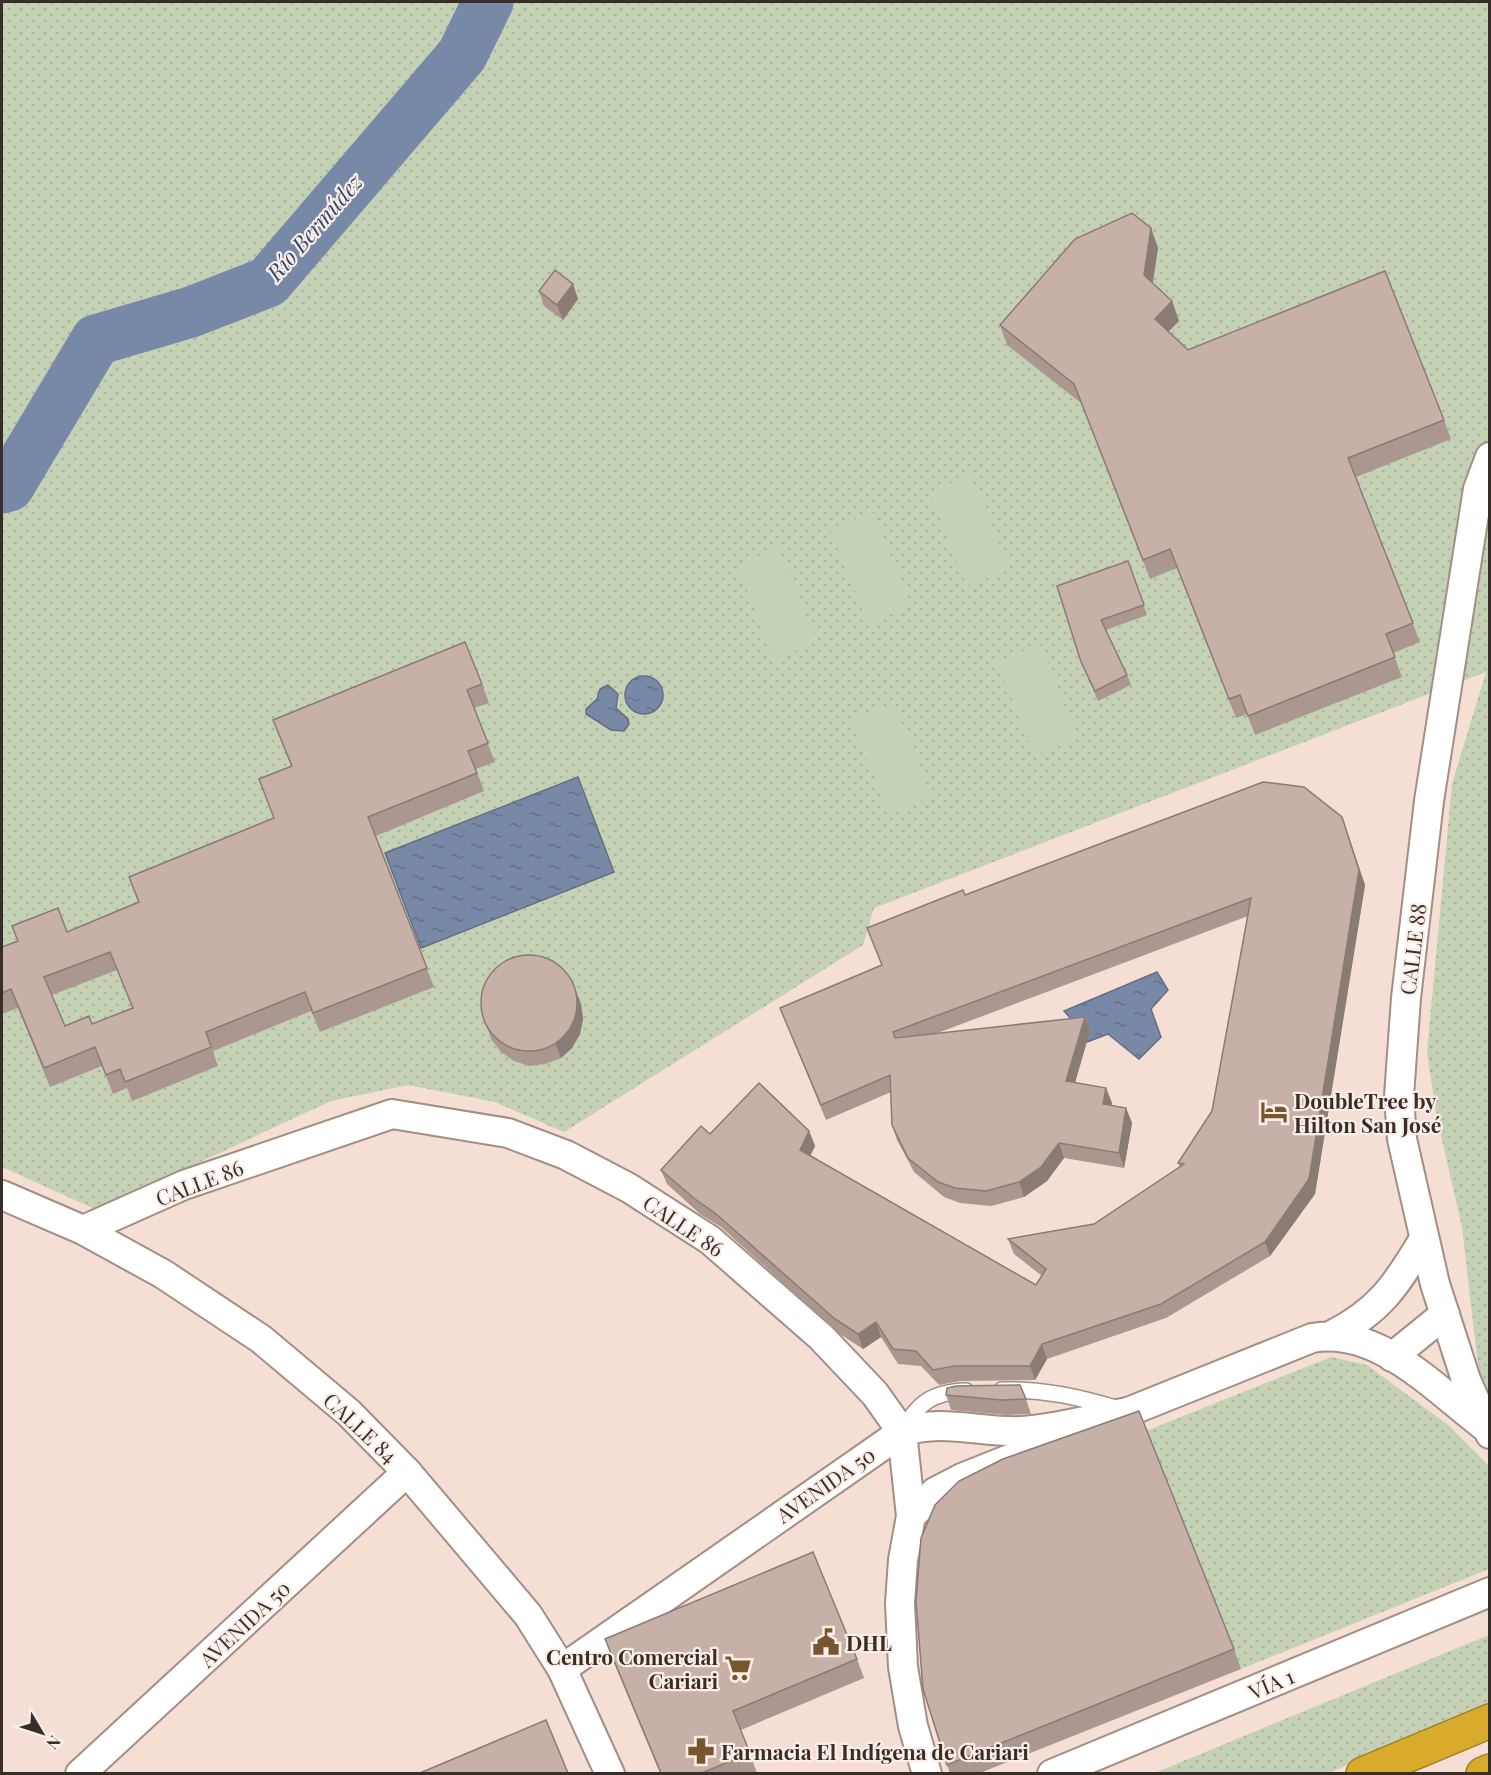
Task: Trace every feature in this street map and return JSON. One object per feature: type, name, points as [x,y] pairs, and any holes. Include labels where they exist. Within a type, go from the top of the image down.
[{"type":"highway","points":[[1363,1773],[1490,1721]]},
{"type":"highway","points":[[1483,1773],[1490,1771]]},
{"type":"street","name":"CALLE 88","points":[[1487,1430],[1445,1314],[1424,1239],[1402,1139],[1400,1096],[1406,998],[1429,801],[1478,489],[1490,457]]},
{"type":"street","name":"CALLE 86","points":[[83,1230],[184,1185],[392,1114],[508,1133],[577,1160],[629,1188],[710,1240],[821,1337],[874,1394],[902,1431]]},
{"type":"street","name":"CALLE 84","points":[[2,1196],[83,1230],[163,1274],[261,1339],[349,1413],[407,1472],[514,1598],[562,1669],[610,1773]]},
{"type":"street","name":"AVENIDA 50","points":[[1332,1335],[1375,1308],[1397,1284],[1424,1239]]},
{"type":"street","points":[[1392,1357],[1445,1314]]},
{"type":"street","name":"AVENIDA 50","points":[[911,1516],[935,1492],[964,1477],[1312,1338],[1332,1335],[1360,1340],[1392,1357],[1487,1430]]},
{"type":"street","name":"AVENIDA 50","points":[[562,1669],[902,1431],[949,1425],[1023,1431],[1128,1412]]},
{"type":"street","points":[[902,1431],[911,1516],[903,1560],[900,1604],[903,1667],[913,1726],[927,1773]]},
{"type":"street","name":"AVENIDA 50","points":[[80,1773],[407,1472]]},
{"type":"street","name":"VÍA 1","points":[[1052,1773],[1490,1592]]},
{"type":"lane","points":[[902,1431],[914,1410],[934,1396],[986,1391],[1044,1390],[1068,1394],[1128,1412]]},
{"type":"green space","points":[[2,2],[1489,2],[1489,1403],[1478,1365],[1462,1227],[1437,1118],[1427,1052],[1452,784],[1486,672],[874,908],[863,945],[564,1132],[495,1102],[408,1085],[331,1101],[97,1210],[2,1167]]},
{"type":"green space","points":[[971,475],[1009,569],[967,586],[929,492]]},
{"type":"green space","points":[[873,512],[911,606],[868,624],[830,529]]},
{"type":"green space","points":[[779,547],[817,642],[774,659],[737,565]]},
{"type":"green space","points":[[1040,644],[1078,738],[1035,756],[997,662]]},
{"type":"green space","points":[[894,702],[932,797],[889,814],[851,720]]},
{"type":"green space","points":[[1331,1357],[1367,1365],[1448,1425],[1487,1464],[1489,1467],[1489,1569],[1241,1669],[1146,1431]]},
{"type":"green space","points":[[1489,1635],[1489,1708],[1328,1773],[1152,1774]]},
{"type":"water","points":[[644,676],[658,681],[663,695],[658,709],[644,714],[630,709],[625,695],[630,681]]},
{"type":"water","points":[[608,685],[618,694],[616,708],[628,719],[629,724],[624,731],[611,730],[586,714],[586,709],[597,699],[600,689]]},
{"type":"water","points":[[578,777],[614,872],[421,948],[385,853]]},
{"type":"water","points":[[1157,972],[1168,990],[1151,1009],[1161,1037],[1139,1059],[1108,1034],[1087,1042],[1083,1032],[1064,1011]]},
{"type":"building","points":[[1132,213],[1151,228],[1144,275],[1172,301],[1155,319],[1188,350],[1385,271],[1444,420],[1348,458],[1413,623],[1386,634],[1395,657],[1248,716],[1240,695],[1229,699],[1170,549],[1143,560],[1074,384],[1000,325],[1075,239]]},
{"type":"building","points":[[555,270],[573,284],[557,305],[539,291]]},
{"type":"building","points":[[1128,561],[1144,605],[1101,620],[1127,675],[1095,691],[1081,662],[1057,586]]},
{"type":"building","points":[[465,642],[482,684],[467,690],[488,743],[468,751],[477,773],[368,817],[427,968],[313,1013],[305,992],[206,1032],[211,1047],[125,1082],[120,1069],[106,1075],[95,1047],[44,1068],[11,989],[2,993],[2,947],[18,941],[12,926],[58,908],[67,932],[139,902],[129,877],[274,818],[259,779],[292,766],[273,720]],"holes":[[[110,952],[133,1008],[92,1024],[89,1016],[65,1026],[44,977]]]},
{"type":"building","name":"DoubleTree by Hilton San José","points":[[1263,782],[1304,787],[1342,817],[1359,870],[1309,1179],[1265,1242],[1161,1304],[1042,1344],[1030,1366],[954,1366],[933,1370],[916,1351],[893,1349],[876,1322],[858,1334],[835,1319],[715,1213],[661,1170],[701,1126],[710,1134],[759,1083],[809,1131],[800,1150],[1036,1285],[1046,1269],[1008,1239],[1094,1224],[1184,1164],[1178,1163],[1212,1111],[1251,898],[893,1032],[895,1038],[1085,1017],[1066,1081],[1106,1088],[1103,1104],[1126,1108],[1119,1153],[1059,1143],[1041,1167],[1019,1182],[986,1191],[955,1188],[938,1182],[908,1158],[892,1125],[890,1075],[821,1105],[780,1008],[882,965],[867,928],[963,890],[965,895]]},
{"type":"building","points":[[529,955],[547,959],[563,969],[573,985],[577,1003],[573,1021],[563,1037],[547,1047],[529,1051],[511,1047],[495,1037],[485,1021],[481,1003],[485,985],[495,969],[511,959]]},
{"type":"building","points":[[1020,1385],[1026,1399],[1002,1400],[946,1395],[947,1388],[956,1386]]},
{"type":"building","points":[[1139,1411],[1234,1649],[947,1765],[923,1689],[916,1601],[921,1538],[935,1505],[959,1481],[1003,1459]]},
{"type":"building","name":"Centro Comercial Cariari","points":[[813,1552],[857,1659],[733,1711],[750,1753],[702,1773],[661,1773],[605,1639]]},
{"type":"building","points":[[546,1720],[568,1773],[420,1773]]},
{"type":"waterway","name":"Río Bermúdez","points":[[2,488],[9,486],[96,340],[191,312],[268,282],[462,55],[488,2]]},
{"type":"place","name":"DoubleTree by Hilton San José","points":[[1274,1112]]},
{"type":"place","name":"DHL","points":[[826,1642]]},
{"type":"place","name":"Centro Comercial Cariari","points":[[738,1668]]},
{"type":"place","name":"Farmacia El Indígena de Cariari","points":[[701,1751]]}]
